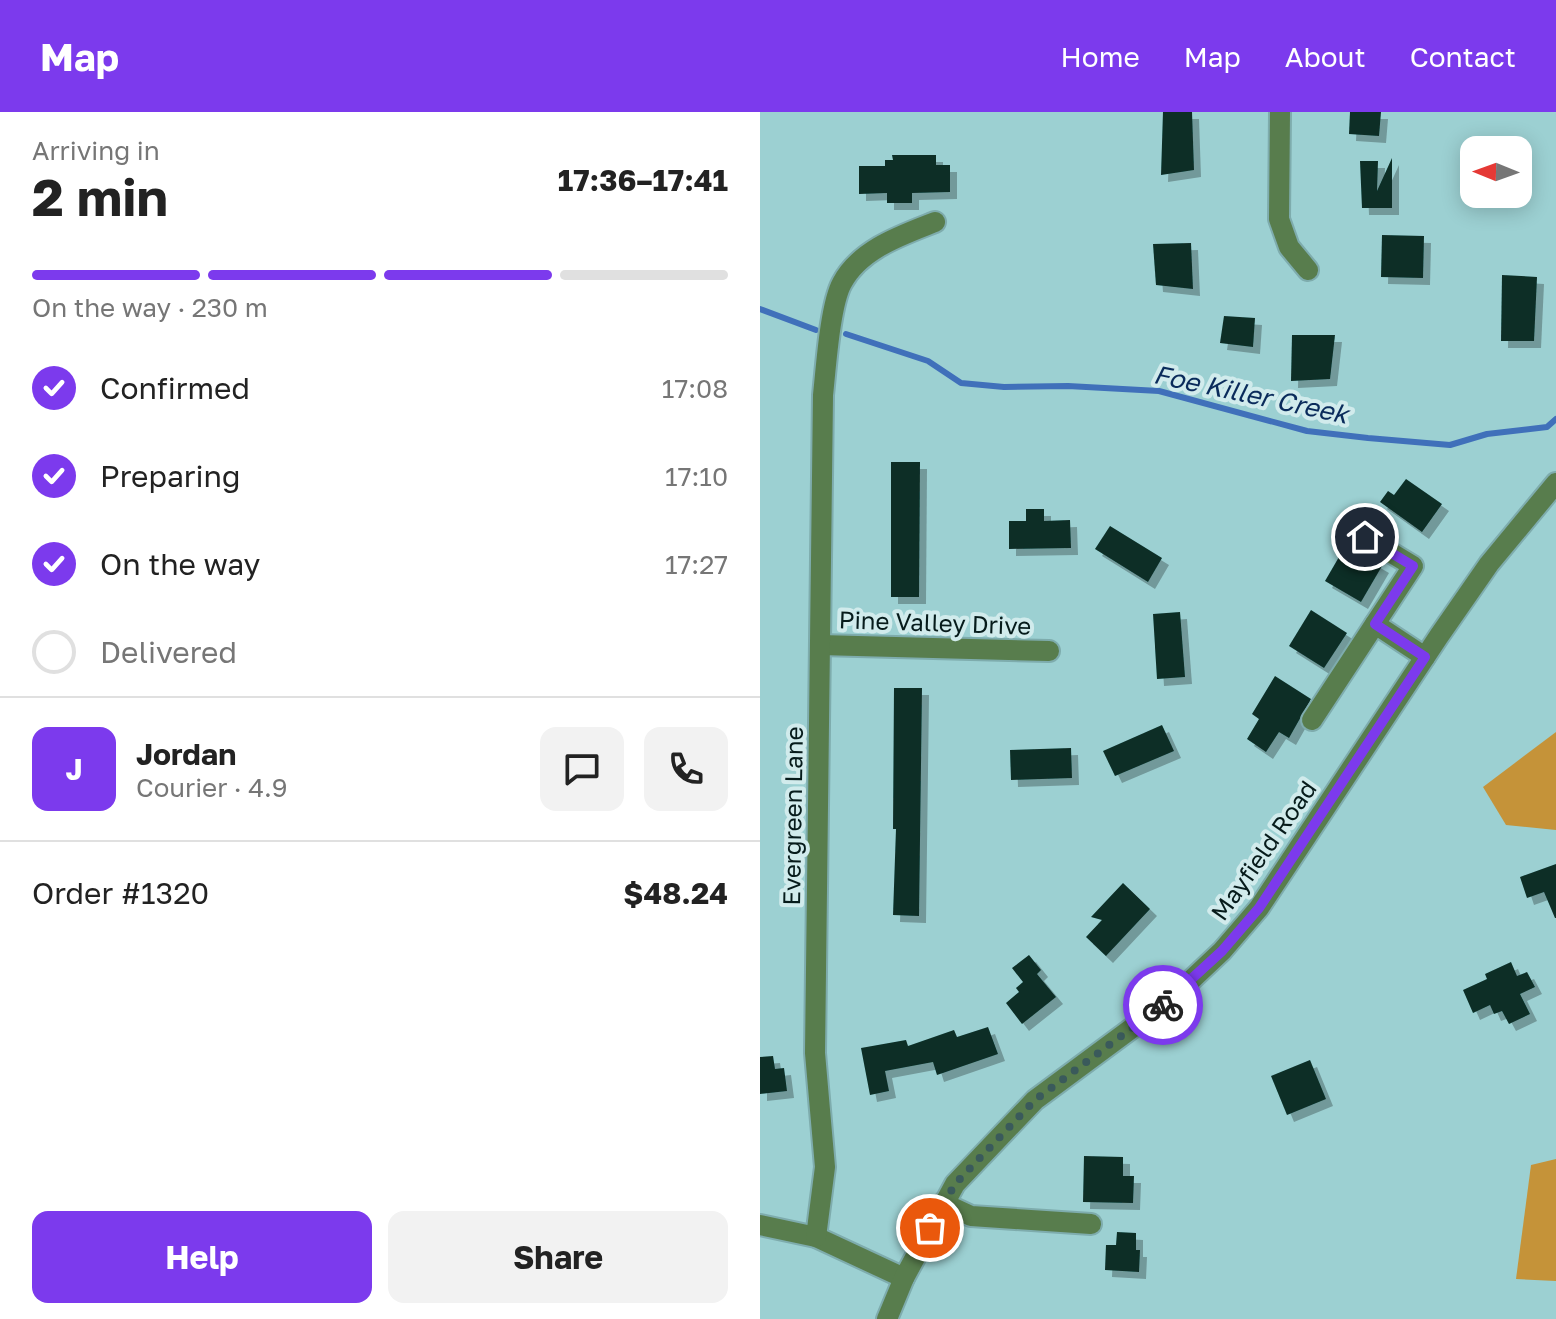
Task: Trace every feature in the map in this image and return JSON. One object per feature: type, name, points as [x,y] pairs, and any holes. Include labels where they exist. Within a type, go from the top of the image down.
[{"type":"street","points":[[1280,112],[1279,219],[1289,247],[1308,270]]},
{"type":"street","name":"Evergreen Lane","points":[[816,1237],[825,1167],[815,1053],[823,395],[831,329],[842,284],[865,255],[905,233],[935,222]]},
{"type":"street","name":"Mayfield Road","points":[[887,1319],[904,1278],[955,1184],[1035,1100],[1170,1000],[1222,951],[1259,908],[1489,564],[1556,483]]},
{"type":"street","points":[[1312,720],[1413,566],[1365,537]]},
{"type":"street","points":[[1375,624],[1425,657]]},
{"type":"street","name":"Pine Valley Drive","points":[[820,645],[1049,651]]},
{"type":"street","points":[[943,1203],[971,1216],[1091,1224]]},
{"type":"street","points":[[760,1225],[816,1237],[904,1278]]},
{"type":"shaded area","points":[[1556,732],[1556,830],[1506,825],[1483,787]]},
{"type":"shaded area","points":[[1556,1159],[1556,1281],[1516,1279],[1531,1165]]},
{"type":"building","points":[[1163,112],[1192,112],[1194,170],[1161,175]]},
{"type":"building","points":[[1350,112],[1381,112],[1379,136],[1349,134]]},
{"type":"building","points":[[892,155],[936,155],[936,165],[950,165],[950,192],[912,193],[912,203],[887,203],[887,193],[859,194],[859,166],[885,166],[885,160],[893,160]]},
{"type":"building","points":[[1392,158],[1392,208],[1362,208],[1360,161],[1378,161],[1377,191]]},
{"type":"building","points":[[1382,235],[1424,236],[1423,278],[1381,277]]},
{"type":"building","points":[[1191,243],[1193,289],[1156,285],[1153,244]]},
{"type":"building","points":[[1502,275],[1537,277],[1534,341],[1501,341]]},
{"type":"building","points":[[1224,316],[1255,318],[1253,347],[1220,343]]},
{"type":"building","points":[[1292,335],[1335,335],[1330,379],[1291,381]]},
{"type":"building","points":[[891,462],[920,462],[919,597],[891,597]]},
{"type":"building","points":[[1406,479],[1442,504],[1422,532],[1380,502],[1388,491],[1394,495]]},
{"type":"building","points":[[1026,509],[1044,509],[1044,521],[1070,520],[1071,548],[1009,549],[1009,521],[1026,521]]},
{"type":"building","points":[[1110,526],[1162,558],[1148,582],[1095,549]]},
{"type":"building","points":[[1346,545],[1382,566],[1361,602],[1325,581]]},
{"type":"building","points":[[1311,610],[1347,633],[1324,668],[1289,646]]},
{"type":"building","points":[[1180,612],[1185,677],[1157,679],[1153,614]]},
{"type":"building","points":[[1275,676],[1311,699],[1289,738],[1279,732],[1266,752],[1247,739],[1259,719],[1252,714]]},
{"type":"building","points":[[894,688],[922,688],[919,916],[893,915],[896,829],[893,829]]},
{"type":"building","points":[[1162,725],[1174,751],[1115,776],[1103,751]]},
{"type":"building","points":[[1071,748],[1072,778],[1011,780],[1010,750]]},
{"type":"building","points":[[1556,864],[1555,918],[1544,892],[1527,898],[1520,877]]},
{"type":"building","points":[[1123,883],[1150,909],[1106,956],[1086,937],[1102,920],[1091,917]]},
{"type":"building","points":[[1029,955],[1041,970],[1037,974],[1056,997],[1022,1024],[1006,1003],[1019,992],[1016,988],[1023,982],[1012,968]]},
{"type":"building","points":[[1511,962],[1517,976],[1527,972],[1535,987],[1520,994],[1530,1014],[1509,1024],[1502,1011],[1494,1014],[1490,1005],[1473,1013],[1463,990],[1487,979],[1485,974]]},
{"type":"building","points":[[988,1027],[998,1054],[937,1075],[933,1062],[885,1071],[889,1091],[870,1095],[861,1048],[906,1040],[908,1046],[954,1030],[957,1037]]},
{"type":"building","points":[[773,1056],[775,1069],[784,1068],[787,1091],[760,1094],[760,1057]]},
{"type":"building","points":[[1310,1060],[1326,1099],[1287,1115],[1271,1076]]},
{"type":"building","points":[[1084,1156],[1123,1157],[1123,1176],[1134,1176],[1133,1203],[1083,1202]]},
{"type":"building","points":[[1117,1232],[1136,1233],[1136,1250],[1140,1250],[1139,1272],[1105,1270],[1106,1245],[1116,1245]]},
{"type":"waterway","name":"Foe Killer Creek","points":[[760,309],[816,330]]},
{"type":"waterway","name":"Foe Killer Creek","points":[[846,334],[928,361],[961,383],[1159,391],[1307,431],[1450,445],[1487,434],[1547,427],[1556,419]]},
{"type":"way so far","points":[[930,1228],[955,1184],[1035,1100],[1163,1005]]},
{"type":"route","points":[[1163,1005],[1222,951],[1259,908],[1425,657],[1375,624],[1413,566],[1365,537]]}]
